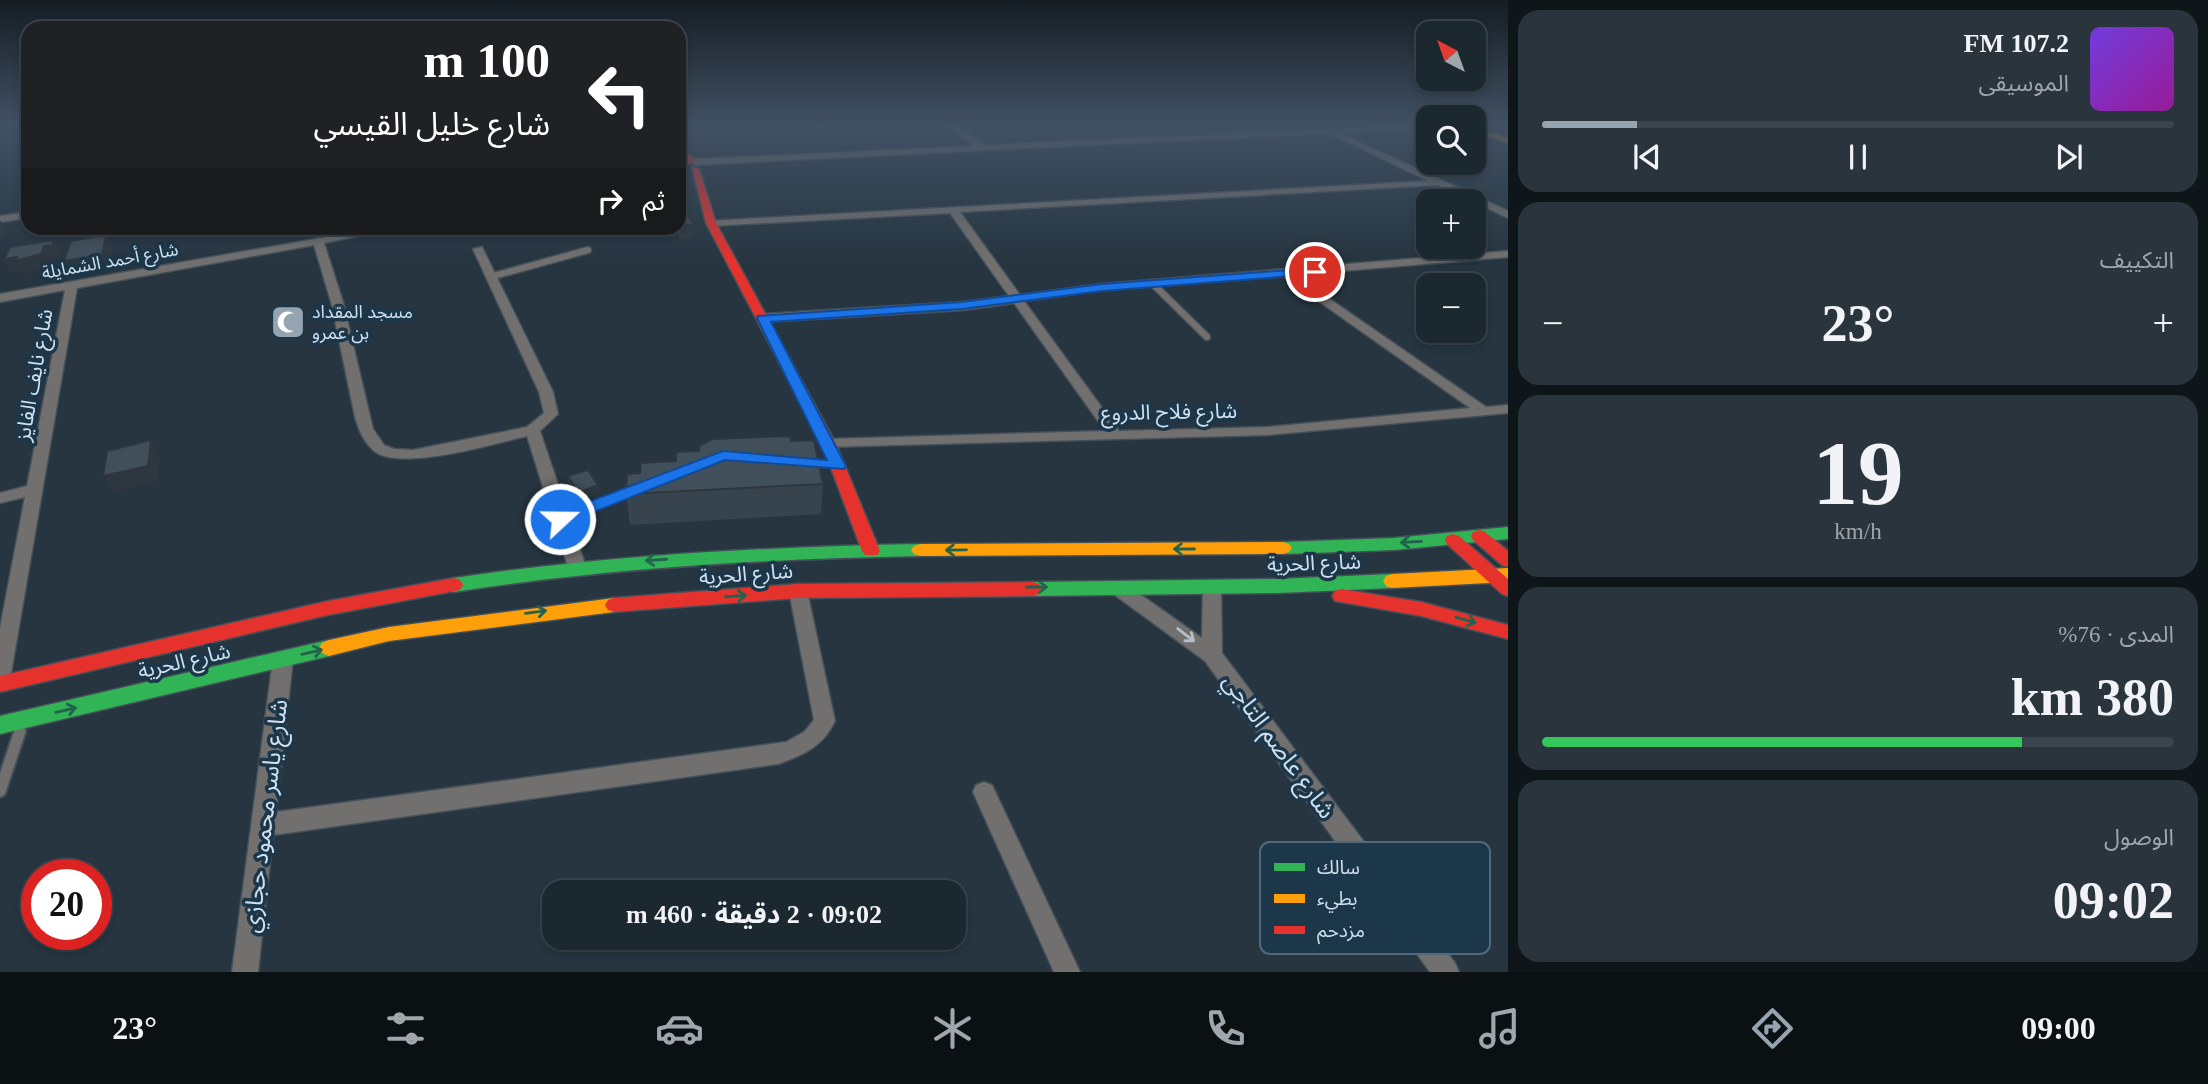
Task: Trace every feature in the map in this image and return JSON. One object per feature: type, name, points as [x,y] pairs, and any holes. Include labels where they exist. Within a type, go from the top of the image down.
[{"type":"main road","points":[[691,170],[708,217]]},
{"type":"main road","points":[[686,187],[708,217],[830,444],[832,465],[871,551]]},
{"type":"main road","name":"شارع الحرية","points":[[0,681],[390,596],[577,567],[661,560],[871,551],[1245,550],[1453,540],[1508,533]]},
{"type":"main road","points":[[1479,536],[1508,561]]},
{"type":"main road","points":[[1453,540],[1501,576],[1508,589]]},
{"type":"main road","name":"شارع الحرية","points":[[0,725],[389,634],[570,608],[798,592],[1278,586],[1501,576]]},
{"type":"main road","points":[[1278,586],[1421,609],[1508,632]]},
{"type":"street","points":[[1410,170],[1508,215]]},
{"type":"street","points":[[708,217],[953,210],[1436,183]]},
{"type":"street","points":[[953,210],[1114,434]]},
{"type":"street","points":[[0,219],[21,216]]},
{"type":"street","name":"شارع أحمد الشمايلة","points":[[0,298],[355,235]]},
{"type":"street","points":[[318,242],[337,302],[366,429],[379,448],[391,453],[413,454],[532,430],[551,414],[551,406],[478,249]]},
{"type":"street","points":[[763,318],[962,306],[1152,283],[1508,254]]},
{"type":"street","points":[[1287,274],[1483,411]]},
{"type":"street","name":"شارع نايف الفايز","points":[[0,681],[72,285]]},
{"type":"street","name":"شارع فلاح الدروع","points":[[830,444],[1268,431],[1508,409]]},
{"type":"street","points":[[532,430],[577,567]]},
{"type":"street","points":[[0,498],[35,489]]},
{"type":"street","name":"شارع عاصم التاجي","points":[[1212,587],[1212,655]]},
{"type":"street","name":"شارع عاصم التاجي","points":[[1118,588],[1212,655],[1350,842]]},
{"type":"street","points":[[264,825],[766,756],[799,747],[816,737],[825,721],[798,592]]},
{"type":"street","name":"شارع ياسر محمود حجازي","points":[[245,972],[283,659]]},
{"type":"street","points":[[984,792],[1067,972]]},
{"type":"street","name":"شارع عاصم التاجي","points":[[1433,954],[1446,972]]},
{"type":"lane","points":[[490,277],[588,250]]},
{"type":"lane","points":[[1152,283],[1207,337]]},
{"type":"lane","points":[[560,519],[648,485]]},
{"type":"lane","points":[[0,791],[24,720]]},
{"type":"building","points":[[686,213],[693,224],[686,225]]},
{"type":"building","points":[[106,235],[102,255],[64,261],[71,241]]},
{"type":"building","points":[[54,240],[52,245],[44,246],[41,254],[15,261],[17,257],[4,259],[10,247]]},
{"type":"building","points":[[790,436],[791,441],[814,440],[823,484],[626,494],[627,474],[640,473],[641,463],[676,461],[676,452],[699,451],[699,446],[712,439]]},
{"type":"building","points":[[151,440],[148,466],[103,476],[107,451]]},
{"type":"building","points":[[588,470],[598,485],[578,493],[568,476]]},
{"type":"traffic: fast","points":[[1283,548],[1394,544],[1508,533]]},
{"type":"traffic: fast","points":[[454,585],[570,569],[687,558],[920,550]]},
{"type":"traffic: fast","points":[[1033,589],[1278,586],[1392,581]]},
{"type":"traffic: fast","points":[[0,725],[329,648]]},
{"type":"traffic: slow","points":[[920,550],[1283,548]]},
{"type":"traffic: slow","points":[[1392,581],[1508,575]]},
{"type":"traffic: slow","points":[[329,648],[389,634],[614,605]]},
{"type":"traffic: jam","points":[[695,170],[711,223],[829,444],[871,551]]},
{"type":"traffic: jam","points":[[1479,536],[1508,561]]},
{"type":"traffic: jam","points":[[1453,540],[1508,589]]},
{"type":"traffic: jam","points":[[0,684],[328,608],[454,585]]},
{"type":"traffic: jam","points":[[614,605],[798,591],[1033,589]]},
{"type":"traffic: jam","points":[[1341,596],[1421,609],[1508,632]]},
{"type":"place","name":"مسجد المقداد بن عمرو","points":[[288,322]]},
{"type":"route","points":[[560,519],[723,455],[838,466],[830,444],[763,318],[962,306],[1102,287],[1315,272]]}]
